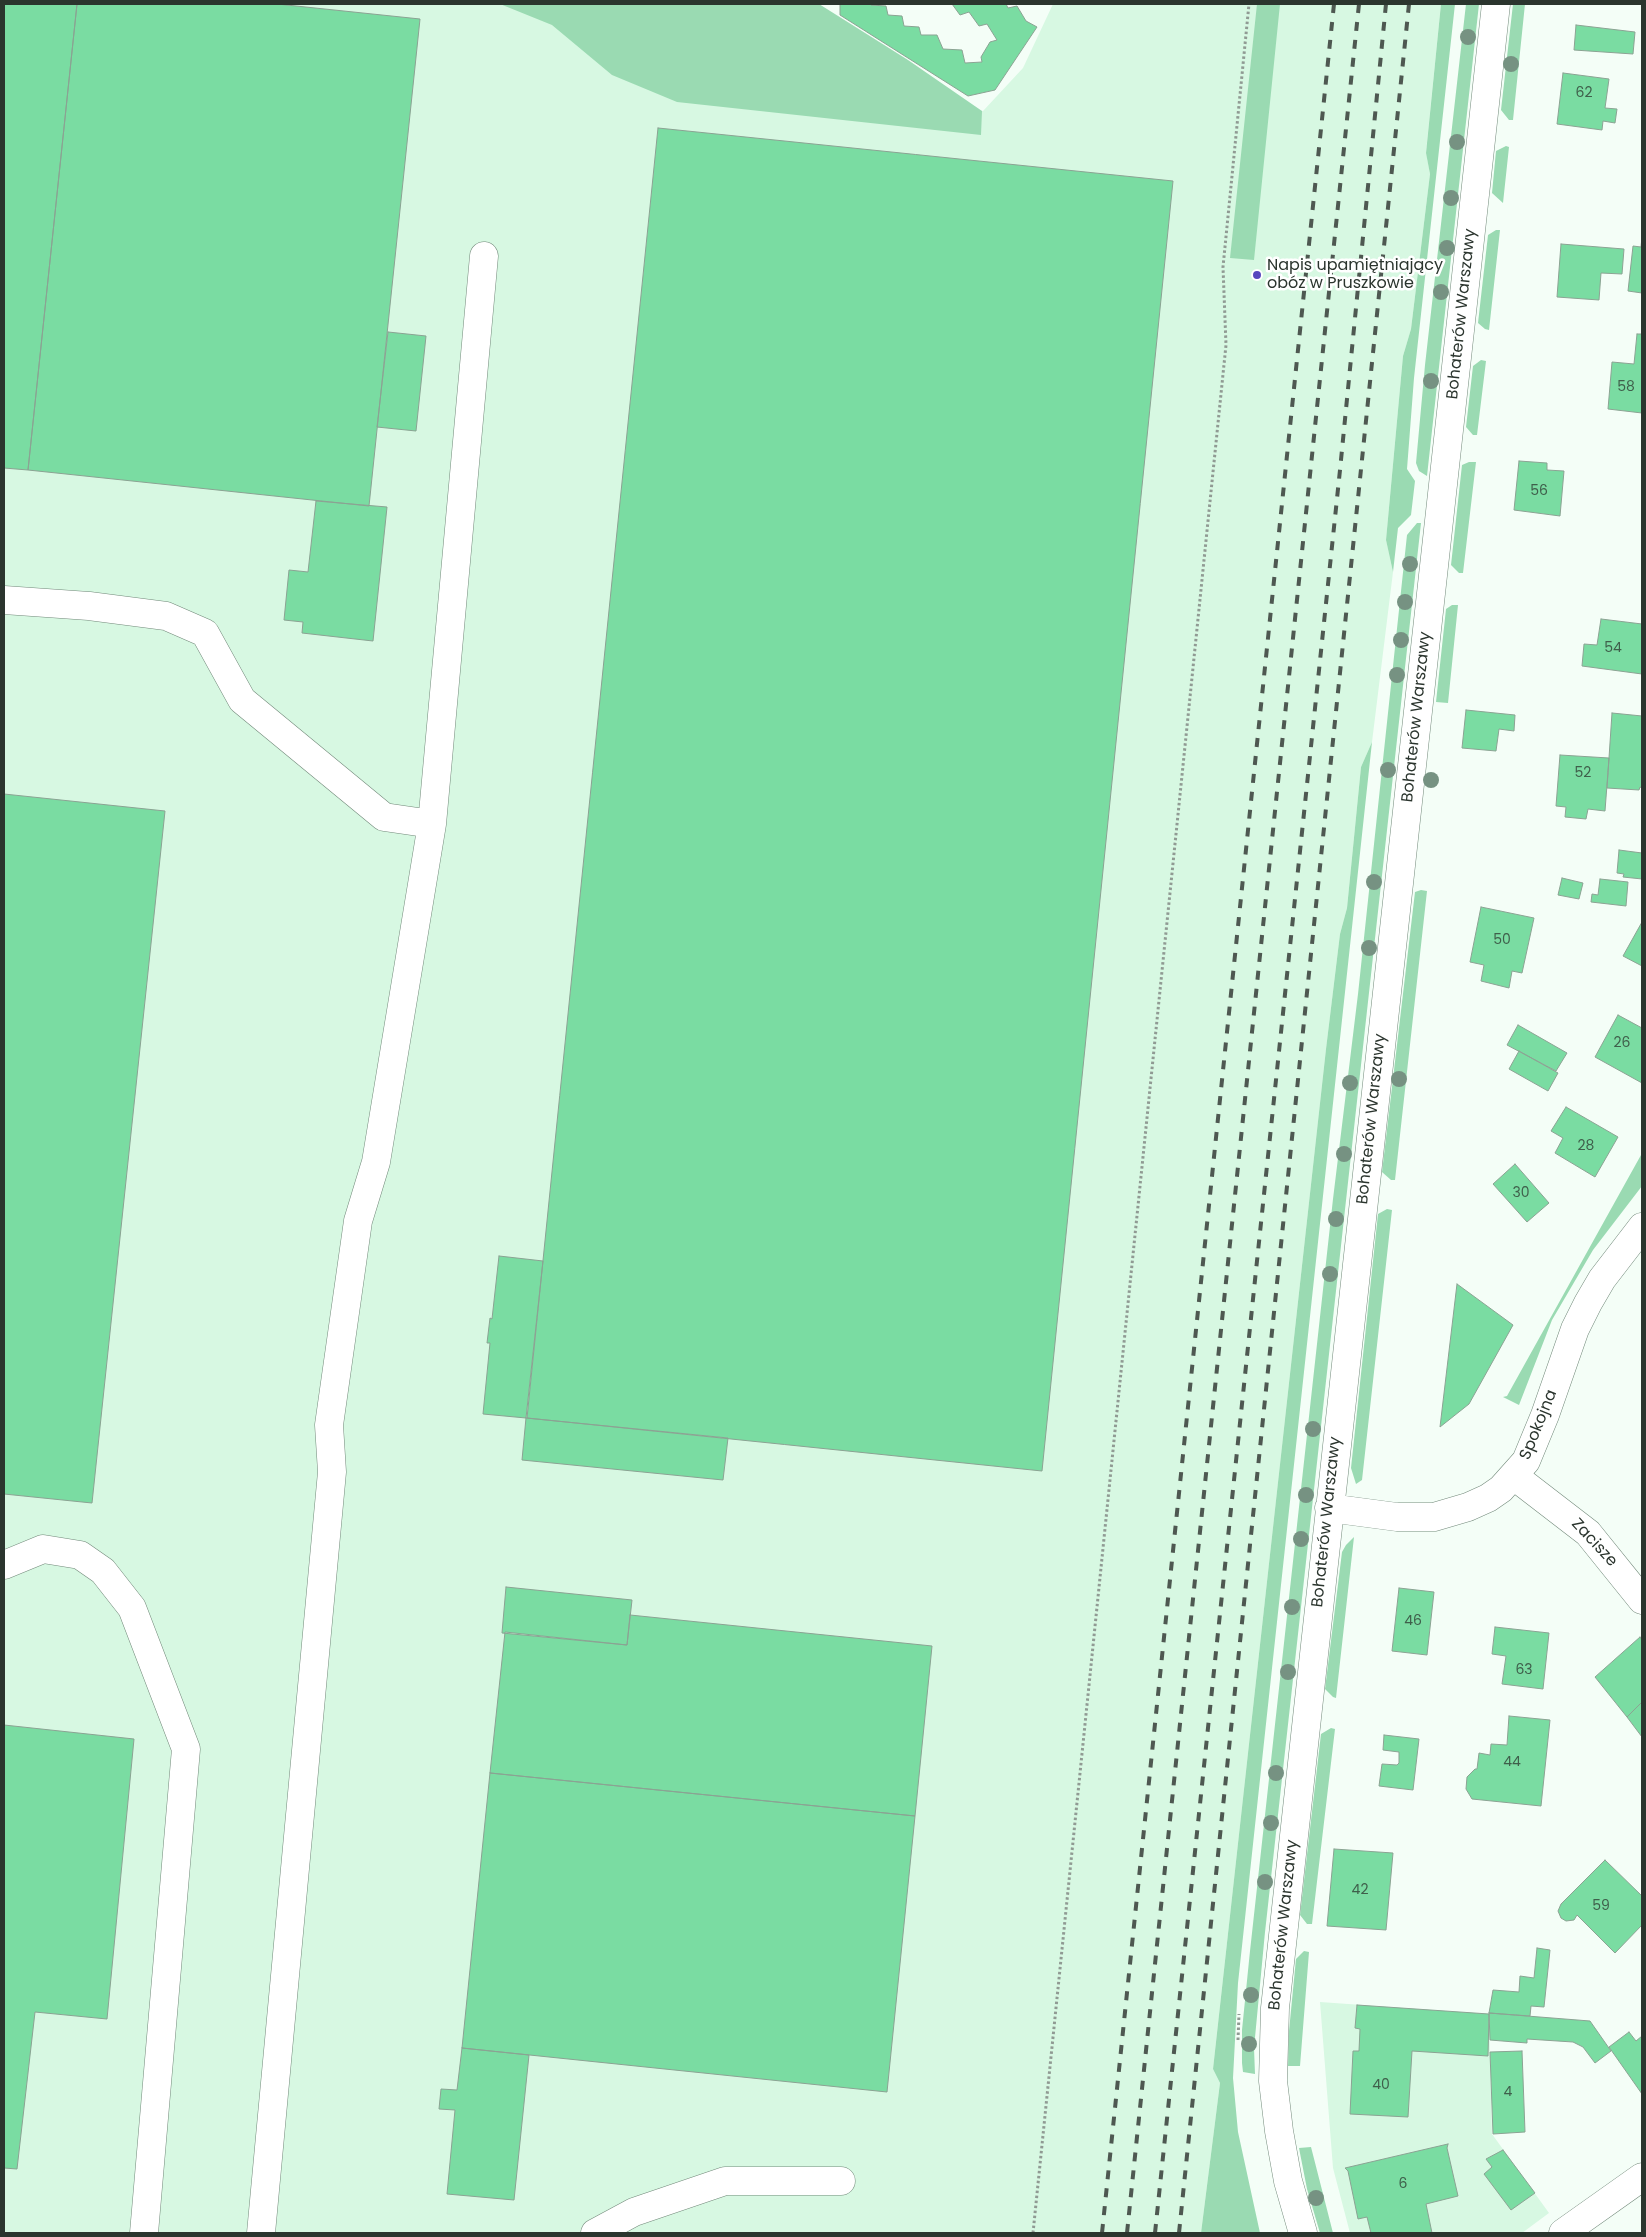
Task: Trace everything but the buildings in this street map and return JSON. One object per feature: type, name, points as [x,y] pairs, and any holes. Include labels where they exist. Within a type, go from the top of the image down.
[{"type":"street","name":"Bohaterów Warszawy","points":[[1303,2233],[1288,2181],[1279,2131],[1273,2081],[1272,2049],[1282,1937],[1496,4]]},
{"type":"street","points":[[261,2233],[332,1472],[329,1425],[358,1221],[376,1162],[432,824],[484,256]]},
{"type":"street","points":[[4,600],[89,606],[166,616],[205,633],[242,700],[384,817],[432,824]]},
{"type":"street","name":"Spokojna","points":[[1329,1508],[1398,1517],[1434,1517],[1468,1507],[1488,1498],[1514,1476],[1526,1461],[1538,1435],[1575,1329],[1588,1303],[1602,1279],[1642,1228]]},
{"type":"street","name":"Zacisze","points":[[1514,1476],[1588,1533],[1642,1600]]},
{"type":"street","points":[[4,1565],[43,1549],[80,1555],[103,1570],[132,1608],[186,1749],[144,2233]]},
{"type":"street","points":[[1563,2233],[1642,2177]]},
{"type":"street","points":[[595,2233],[634,2212],[724,2181],[841,2181]]},
{"type":"path","points":[[1033,2233],[1226,346],[1223,267],[1250,4]]},
{"type":"shaded area","points":[[4,4],[615,4],[705,73],[983,111],[1023,68],[1053,4],[1441,4],[1426,152],[1430,174],[1411,329],[1403,356],[1386,540],[1393,572],[1372,742],[1361,767],[1347,908],[1340,934],[1326,1049],[1213,2069],[1220,2083],[1201,2233],[4,2233]]},
{"type":"shaded area","points":[[1320,2002],[1489,2014],[1492,2134],[1549,2213],[1522,2233],[1350,2233],[1333,2168]]},
{"type":"green space","points":[[500,4],[819,4],[908,60],[982,111],[981,135],[677,102],[612,75],[552,25]]},
{"type":"green space","points":[[1257,4],[1280,4],[1254,260],[1230,258]]},
{"type":"green space","points":[[1441,4],[1455,4],[1414,378],[1407,469],[1415,481],[1411,515],[1398,528],[1393,572],[1386,540],[1403,356],[1411,329],[1430,174],[1426,153]]},
{"type":"green space","points":[[1466,4],[1479,4],[1427,476],[1419,471],[1416,463],[1425,365]]},
{"type":"green space","points":[[1513,4],[1525,4],[1513,120],[1509,120],[1501,110]]},
{"type":"green space","points":[[1506,146],[1509,147],[1503,203],[1492,193],[1496,151]]},
{"type":"green space","points":[[1496,230],[1500,230],[1489,330],[1478,323],[1488,235]]},
{"type":"green space","points":[[1481,360],[1486,361],[1477,435],[1473,435],[1466,427],[1473,366]]},
{"type":"green space","points":[[1476,462],[1463,573],[1459,573],[1451,565],[1462,465]]},
{"type":"green space","points":[[1417,523],[1421,523],[1265,1932],[1254,2048],[1255,2074],[1243,2072],[1242,2063],[1242,2030],[1250,1951],[1333,1199],[1358,994],[1407,535]]},
{"type":"green space","points":[[1452,605],[1458,605],[1448,703],[1436,702],[1446,609]]},
{"type":"green space","points":[[1372,742],[1238,1983],[1233,2078],[1238,2132],[1260,2233],[1201,2233],[1220,2083],[1213,2069],[1326,1049],[1340,934],[1347,908],[1361,767]]},
{"type":"green space","points":[[1427,891],[1395,1180],[1391,1180],[1382,1172],[1415,892]]},
{"type":"green space","points":[[1641,1155],[1642,1186],[1593,1250],[1552,1320],[1519,1405],[1503,1397],[1507,1396]]},
{"type":"green space","points":[[1387,1209],[1392,1210],[1362,1480],[1356,1484],[1351,1468],[1378,1214]]},
{"type":"green space","points":[[1354,1537],[1336,1698],[1325,1689],[1342,1552]]},
{"type":"green space","points":[[1331,1728],[1335,1729],[1312,1924],[1307,1924],[1300,1915],[1321,1734]]},
{"type":"green space","points":[[1304,1951],[1309,1952],[1300,2066],[1288,2066],[1289,2031],[1296,1959]]},
{"type":"green space","points":[[1311,2147],[1333,2233],[1320,2233],[1307,2189],[1299,2148]]},
{"type":"railway","points":[[1102,2233],[1334,4]]},
{"type":"railway","points":[[1127,2233],[1359,4]]},
{"type":"railway","points":[[1155,2233],[1340,470],[1386,4]]},
{"type":"railway","points":[[1179,2233],[1409,4]]},
{"type":"place","name":"Napis upamiętniający obóz w Pruszkowie","points":[[1257,275]]}]
